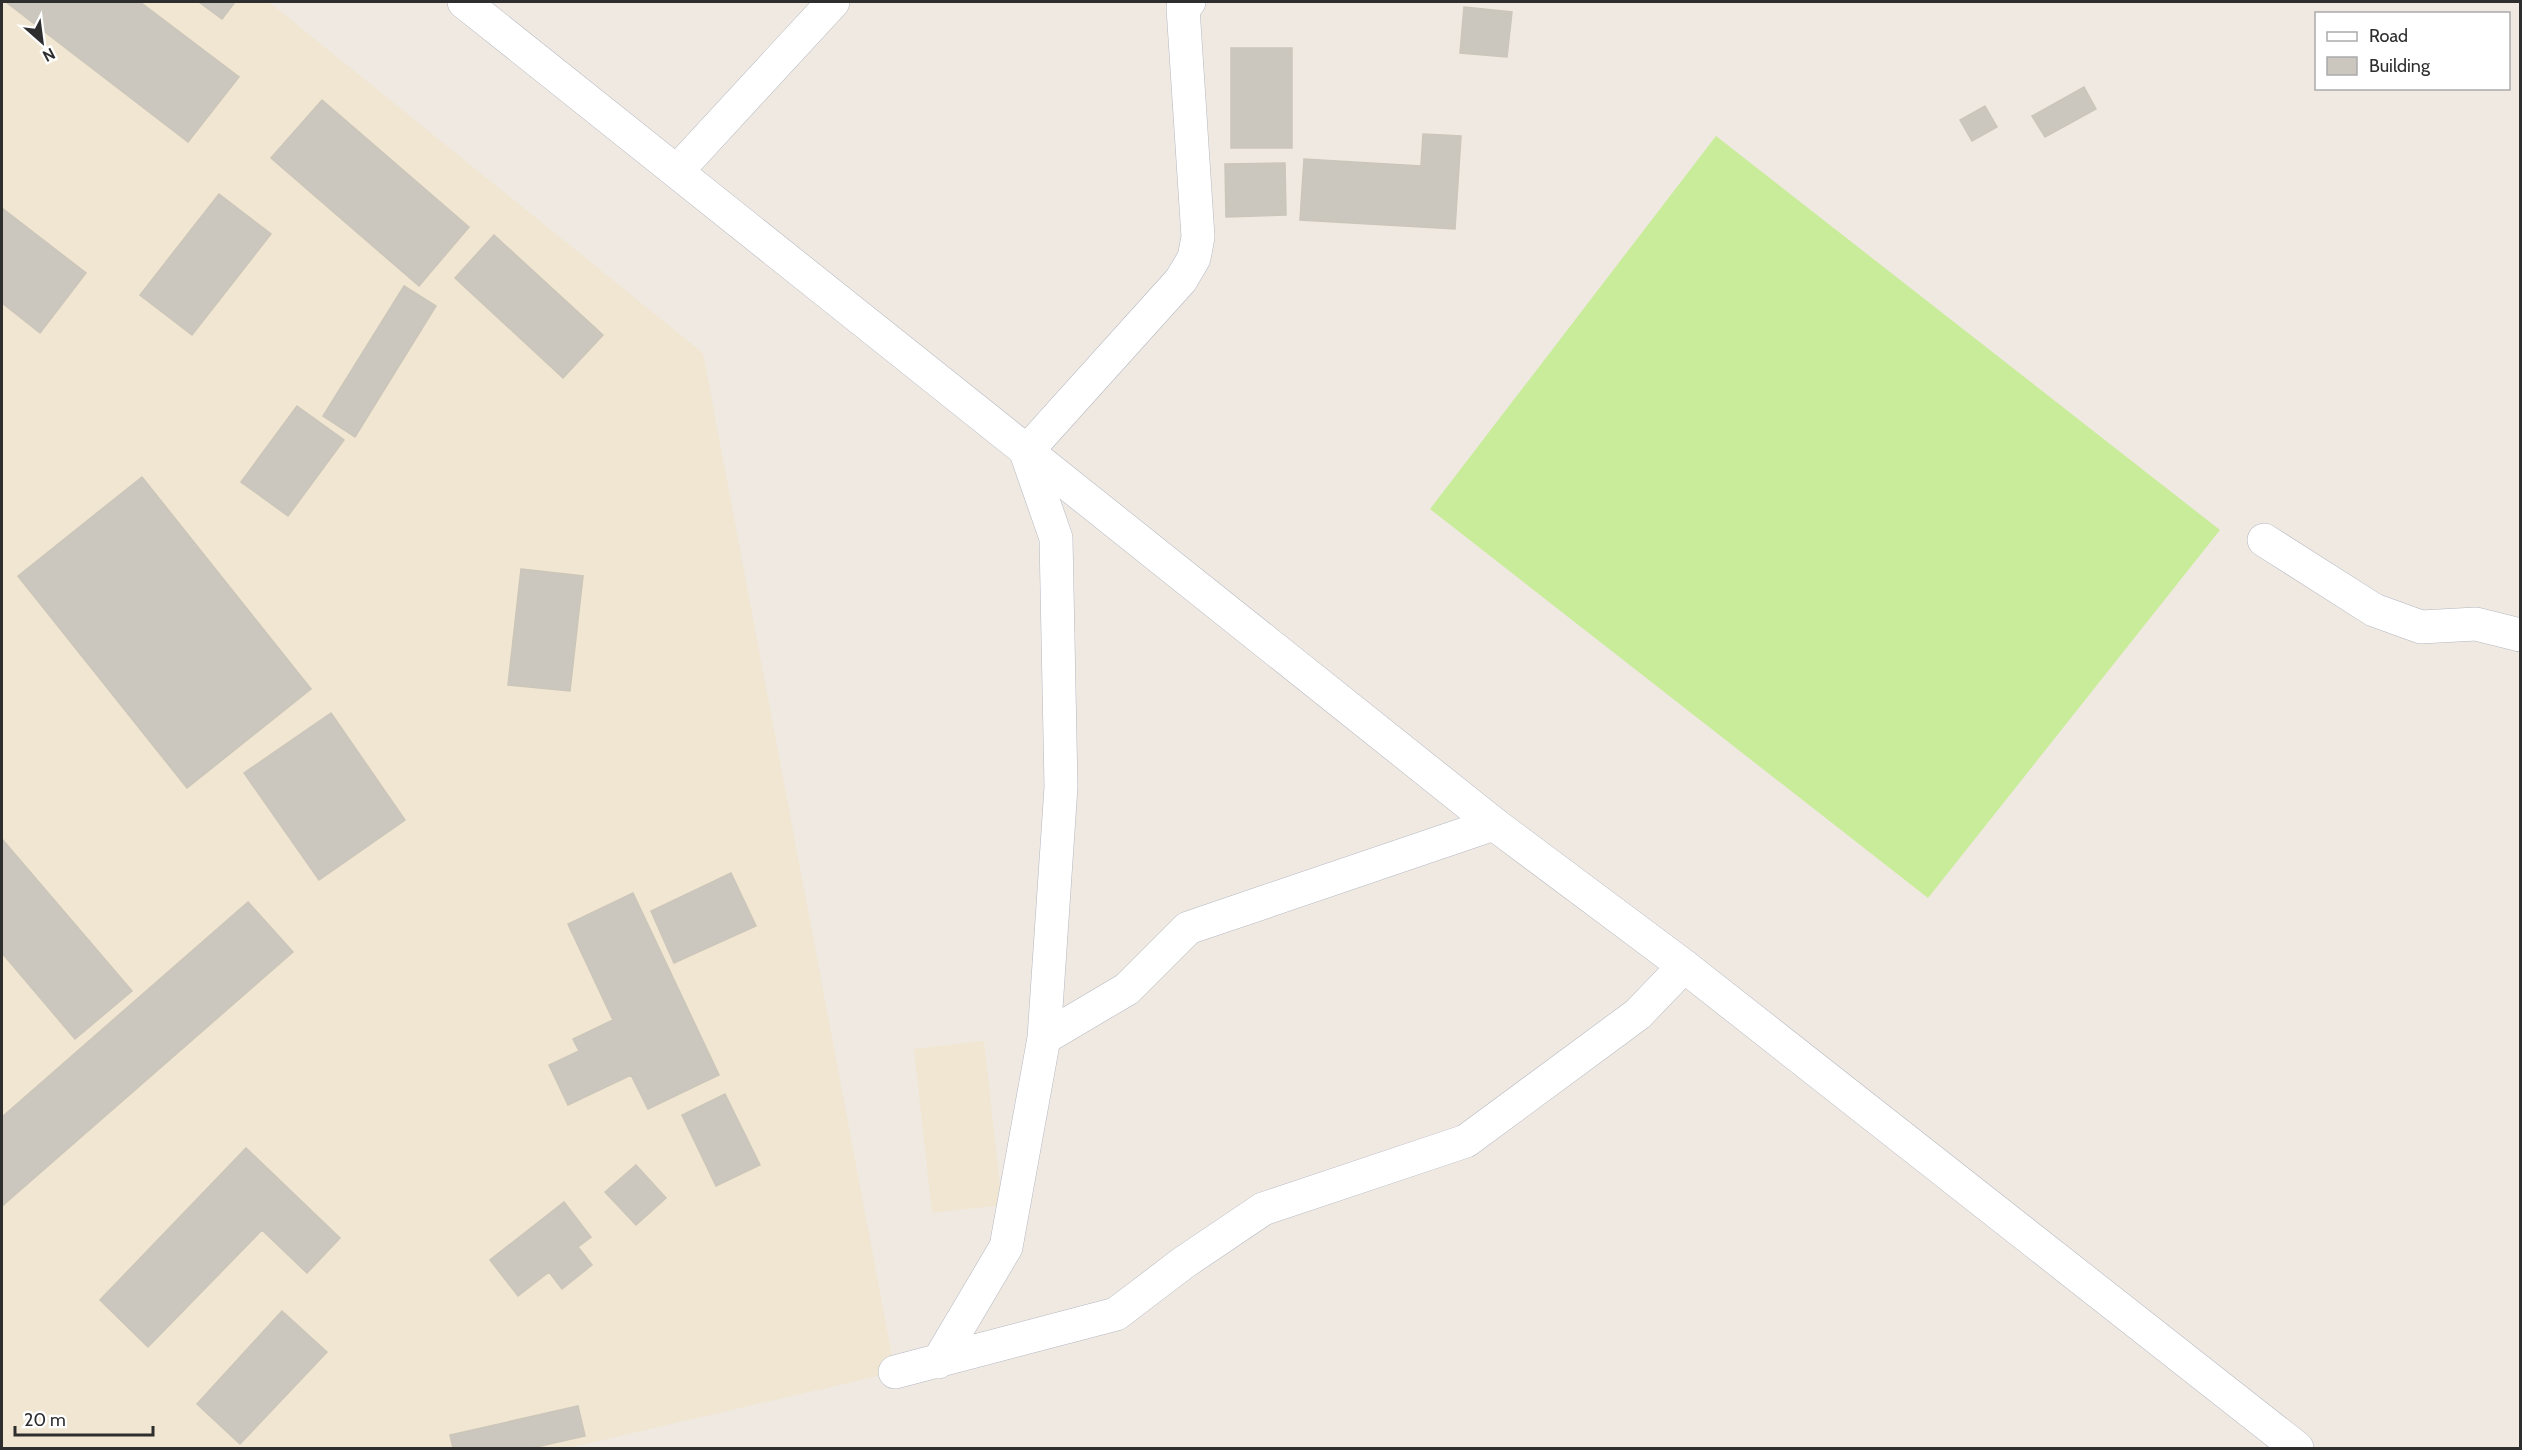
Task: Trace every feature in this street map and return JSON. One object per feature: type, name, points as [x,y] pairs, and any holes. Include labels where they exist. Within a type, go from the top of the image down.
[{"type":"street","points":[[464,2],[678,170],[1026,452],[1494,824],[1684,966],[2296,1449]]},
{"type":"street","points":[[678,170],[833,2]]},
{"type":"street","points":[[1026,452],[1181,280],[1194,258],[1198,237],[1183,8],[1189,2]]},
{"type":"street","points":[[938,1362],[1006,1247],[1044,1038],[1061,787],[1056,538],[1026,452]]},
{"type":"street","points":[[2264,540],[2374,610],[2421,627],[2476,624],[2520,635]]},
{"type":"street","points":[[1044,1038],[1127,989],[1188,928],[1494,824]]},
{"type":"street","points":[[895,1372],[1116,1314],[1183,1263],[1263,1209],[1466,1141],[1638,1014],[1684,966]]},
{"type":"shaded area","points":[[2,2],[269,2],[703,353],[895,1372],[568,1448],[2,1448]]},
{"type":"shaded area","points":[[984,1041],[1002,1205],[932,1213],[914,1049]]},
{"type":"green space","points":[[1716,136],[2220,530],[1928,898],[1430,509]]},
{"type":"building","points":[[6,2],[140,2],[239,77],[188,142]]},
{"type":"building","points":[[199,2],[235,2],[222,19]]},
{"type":"building","points":[[1464,7],[1512,12],[1507,57],[1460,53]]},
{"type":"building","points":[[1231,48],[1292,48],[1292,148],[1231,148]]},
{"type":"building","points":[[2084,87],[2096,109],[2045,137],[2032,116]]},
{"type":"building","points":[[322,100],[469,227],[419,286],[271,158]]},
{"type":"building","points":[[1985,106],[1997,127],[1972,141],[1960,120]]},
{"type":"building","points":[[1423,134],[1461,136],[1455,229],[1300,220],[1304,159],[1421,166]]},
{"type":"building","points":[[1285,163],[1286,215],[1226,217],[1225,164]]},
{"type":"building","points":[[219,194],[271,234],[192,335],[140,295]]},
{"type":"building","points":[[2,208],[86,273],[40,333],[2,303]]},
{"type":"building","points":[[494,235],[603,335],[563,378],[455,278]]},
{"type":"building","points":[[404,286],[436,306],[355,437],[323,416]]},
{"type":"building","points":[[297,406],[344,440],[288,516],[241,482]]},
{"type":"building","points":[[142,477],[311,689],[187,788],[18,576]]},
{"type":"building","points":[[521,569],[583,576],[570,691],[508,685]]},
{"type":"building","points":[[331,713],[405,820],[319,880],[244,773]]},
{"type":"building","points":[[2,839],[132,991],[75,1039],[2,953]]},
{"type":"building","points":[[731,873],[756,926],[674,963],[651,911]]},
{"type":"building","points":[[633,893],[719,1075],[648,1109],[631,1075],[568,1105],[549,1065],[579,1051],[573,1039],[613,1020],[568,924]]},
{"type":"building","points":[[248,902],[293,952],[2,1206],[2,1117]]},
{"type":"building","points":[[725,1094],[760,1165],[716,1186],[682,1115]]},
{"type":"building","points":[[246,1148],[340,1238],[307,1273],[262,1230],[148,1347],[100,1300]]},
{"type":"building","points":[[636,1165],[666,1198],[636,1225],[605,1192]]},
{"type":"building","points":[[564,1202],[591,1237],[578,1247],[592,1265],[562,1289],[549,1272],[518,1296],[490,1260]]},
{"type":"building","points":[[282,1311],[327,1352],[240,1444],[197,1404]]},
{"type":"building","points":[[578,1406],[585,1436],[532,1448],[453,1448],[450,1435]]}]
